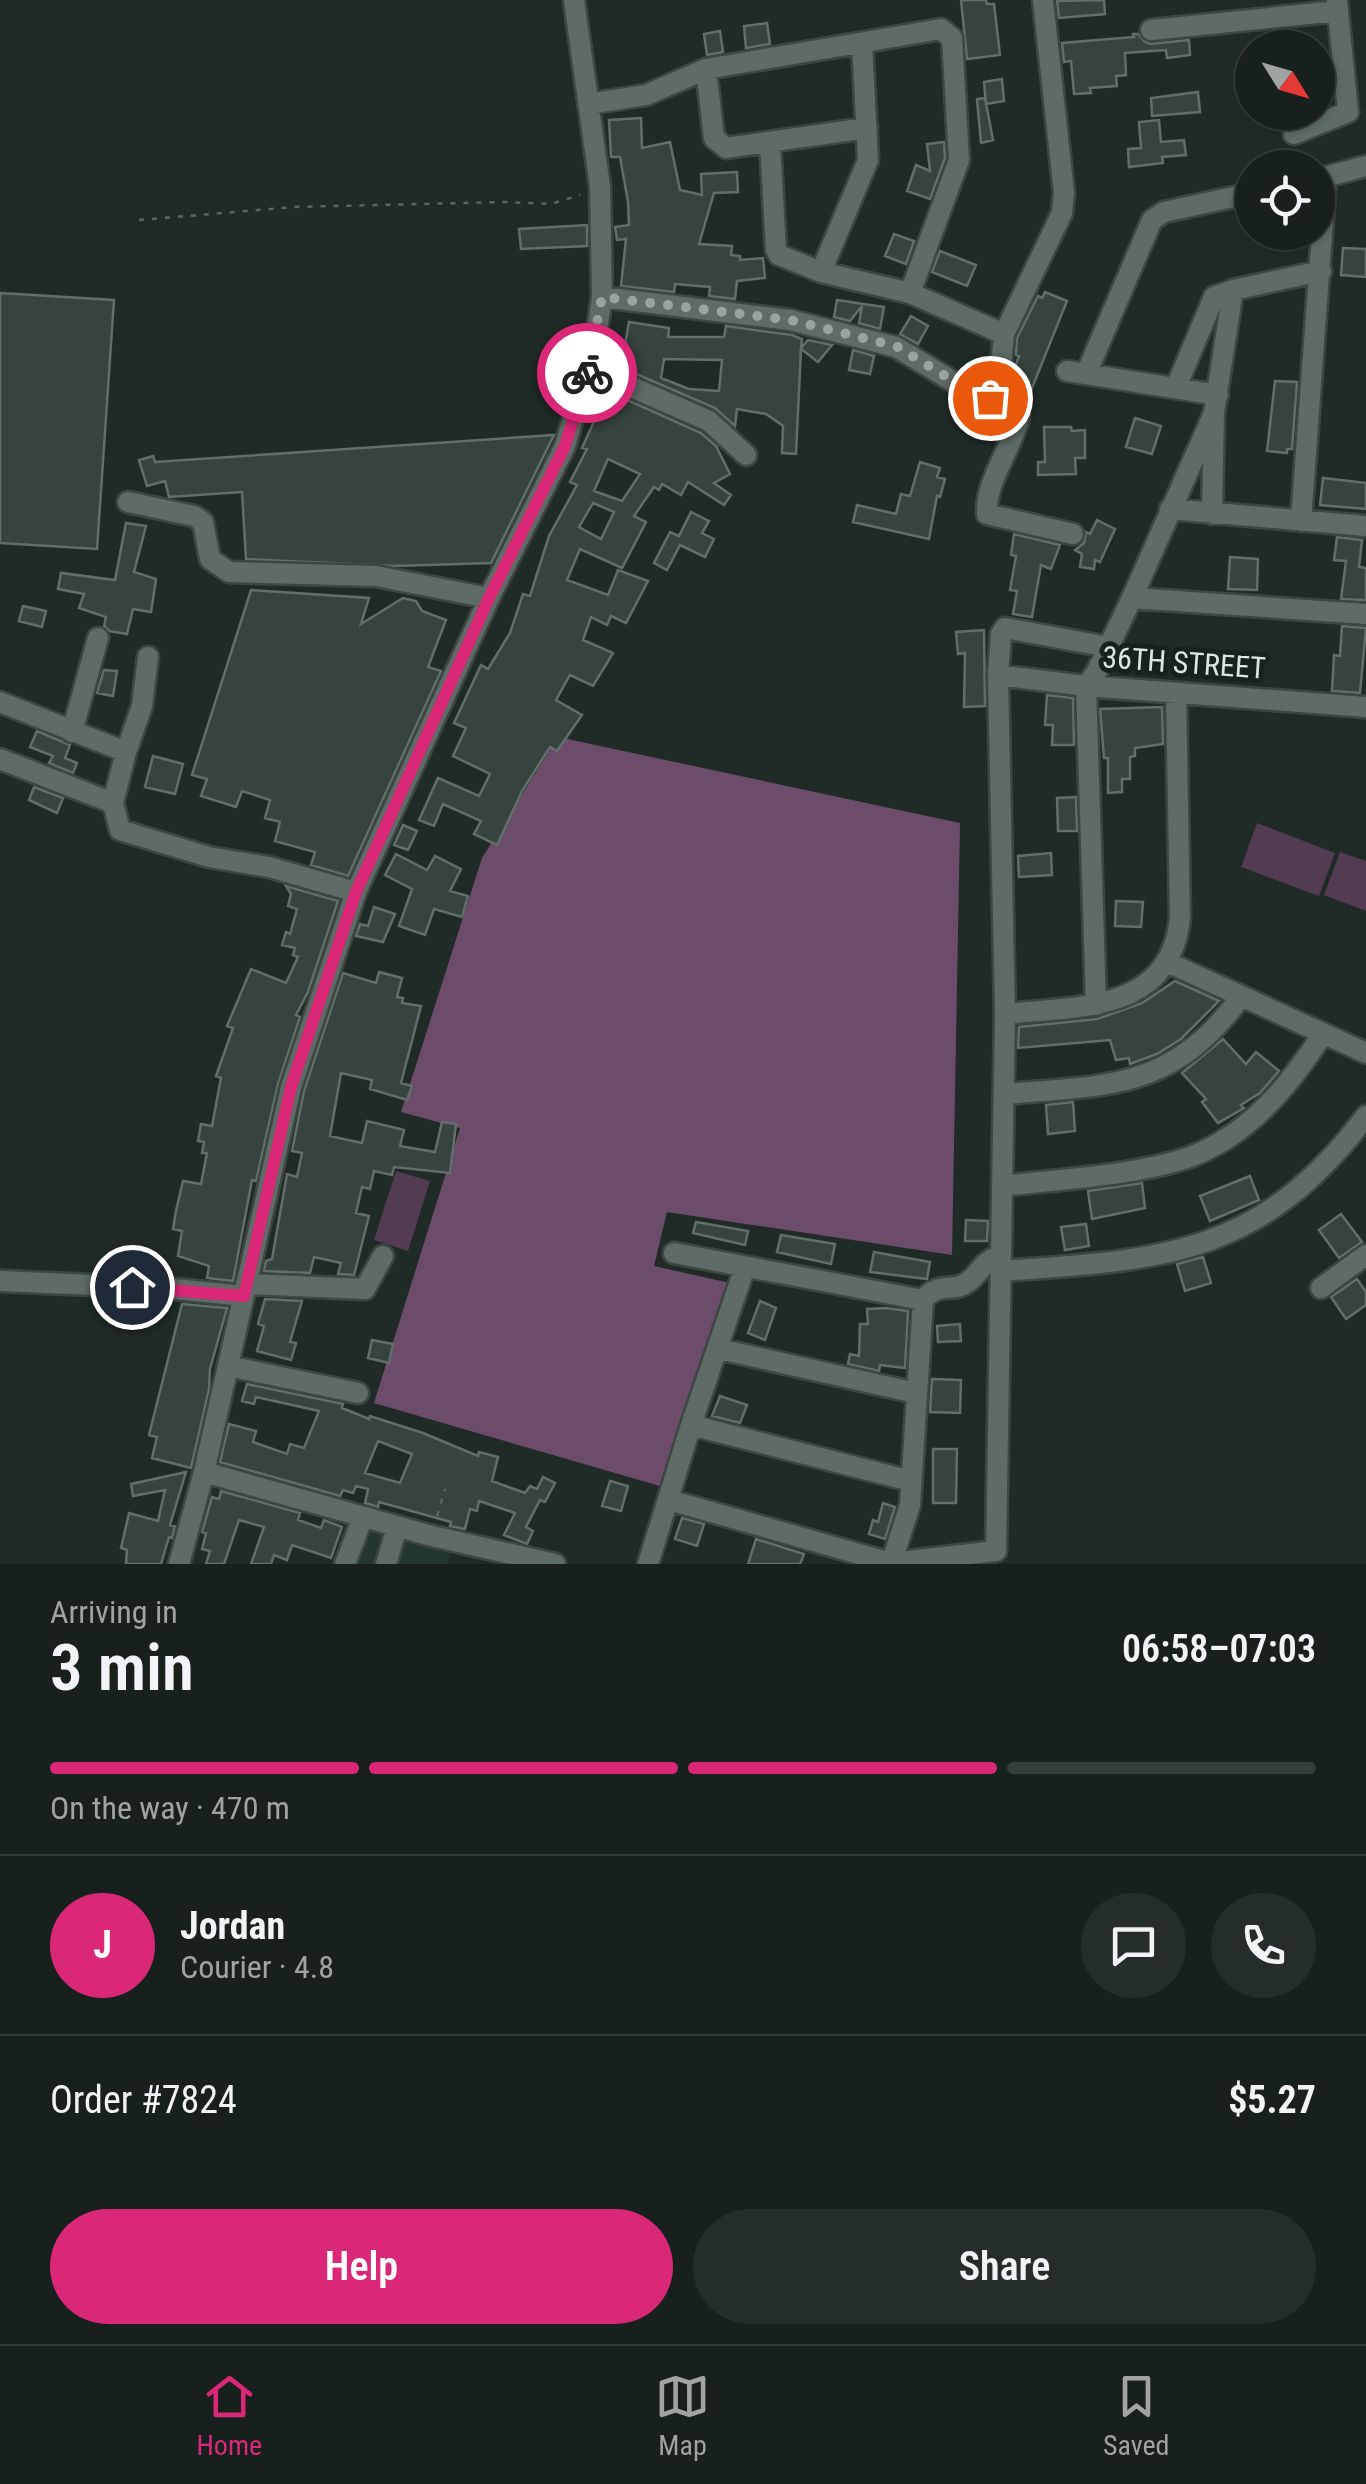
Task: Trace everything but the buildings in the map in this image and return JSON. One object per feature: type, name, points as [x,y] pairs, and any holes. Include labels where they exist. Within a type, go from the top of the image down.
[{"type":"street","points":[[179,1564],[204,1472],[291,1087],[356,892],[489,598],[565,446],[588,368],[602,297],[600,187],[574,0]]},
{"type":"street","points":[[980,394],[1002,366],[1004,334],[1062,213],[1064,193],[1044,0]]},
{"type":"street","points":[[1151,30],[1337,6],[1348,112],[1294,134]]},
{"type":"street","points":[[588,104],[646,95],[706,70],[941,30],[952,38],[959,160],[910,293]]},
{"type":"street","points":[[821,272],[868,160],[862,43]]},
{"type":"street","points":[[706,70],[714,138],[726,148],[868,128]]},
{"type":"street","points":[[770,143],[776,250],[785,260],[910,293],[1004,334]]},
{"type":"street","points":[[1335,175],[1366,166]]},
{"type":"street","points":[[1216,404],[1176,386],[1077,371],[1152,220],[1164,212],[1235,197]]},
{"type":"street","points":[[1300,521],[1321,250]]},
{"type":"street","points":[[1176,386],[1214,297],[1321,271]]},
{"type":"street","points":[[1212,514],[1216,404],[1233,290]]},
{"type":"street","points":[[602,297],[790,320],[896,346],[1019,417],[994,483],[987,514],[1073,534]]},
{"type":"street","points":[[588,368],[709,421],[746,455]]},
{"type":"street","points":[[1096,1005],[1086,686],[1132,598],[1216,404]]},
{"type":"street","points":[[128,502],[194,516],[203,522],[210,559],[229,572],[376,576],[489,598]]},
{"type":"street","points":[[1170,510],[1366,526]]},
{"type":"street","points":[[1132,598],[1366,614]]},
{"type":"street","points":[[669,1500],[891,1563],[996,1551],[1006,1014],[998,675],[1001,634],[1006,628],[1108,647]]},
{"type":"street","points":[[72,732],[98,638]]},
{"type":"street","points":[[148,657],[142,706],[113,802],[120,830],[209,857],[269,866],[356,892]]},
{"type":"street","name":"36TH STREET","points":[[998,675],[1086,686],[1366,707]]},
{"type":"street","points":[[1006,1014],[1096,1005],[1123,998],[1143,987],[1169,963],[1180,918],[1176,693]]},
{"type":"street","points":[[0,702],[126,752]]},
{"type":"street","points":[[0,759],[113,802]]},
{"type":"street","points":[[1169,963],[1366,1053]]},
{"type":"street","points":[[1005,1094],[1120,1082],[1156,1072],[1203,1042],[1240,998]]},
{"type":"street","points":[[1002,1186],[1187,1158],[1242,1128],[1270,1104],[1292,1081],[1322,1035]]},
{"type":"street","points":[[891,1563],[910,1505],[923,1300],[932,1290],[967,1282],[988,1260],[1000,1264],[1111,1264],[1194,1247],[1225,1236],[1254,1222],[1306,1184],[1366,1116]]},
{"type":"street","points":[[674,1253],[923,1300]]},
{"type":"street","points":[[1321,1288],[1366,1255]]},
{"type":"street","points":[[0,1282],[245,1290],[365,1289],[383,1256]]},
{"type":"street","points":[[648,1564],[690,1424],[745,1268]]},
{"type":"street","points":[[718,1349],[916,1393]]},
{"type":"street","points":[[228,1366],[358,1393]]},
{"type":"street","points":[[690,1424],[912,1482]]},
{"type":"street","points":[[204,1472],[396,1527],[555,1564]]},
{"type":"street","points":[[345,1564],[363,1516]]},
{"type":"street","points":[[386,1564],[396,1527]]},
{"type":"path","points":[[140,220],[311,206],[551,204],[600,187]]},
{"type":"path","points":[[432,1536],[445,1488]]},
{"type":"shaded area","points":[[558,737],[960,823],[952,1255],[667,1212],[654,1266],[730,1283],[660,1486],[374,1403],[460,1128],[401,1112],[482,858]]},
{"type":"shaded area","points":[[1257,823],[1335,853],[1319,896],[1241,867]]},
{"type":"shaded area","points":[[1340,852],[1366,861],[1366,911],[1324,895]]},
{"type":"shaded area","points":[[396,1171],[430,1181],[408,1251],[374,1240]]},
{"type":"shaded area","points":[[346,1523],[451,1554],[448,1564],[332,1564]]},
{"type":"way so far","points":[[587,373],[596,343],[602,297],[790,320],[896,346],[970,391],[990,398]]},
{"type":"route","points":[[132,1287],[244,1296],[291,1087],[356,892],[489,598],[565,446],[587,373]]}]
